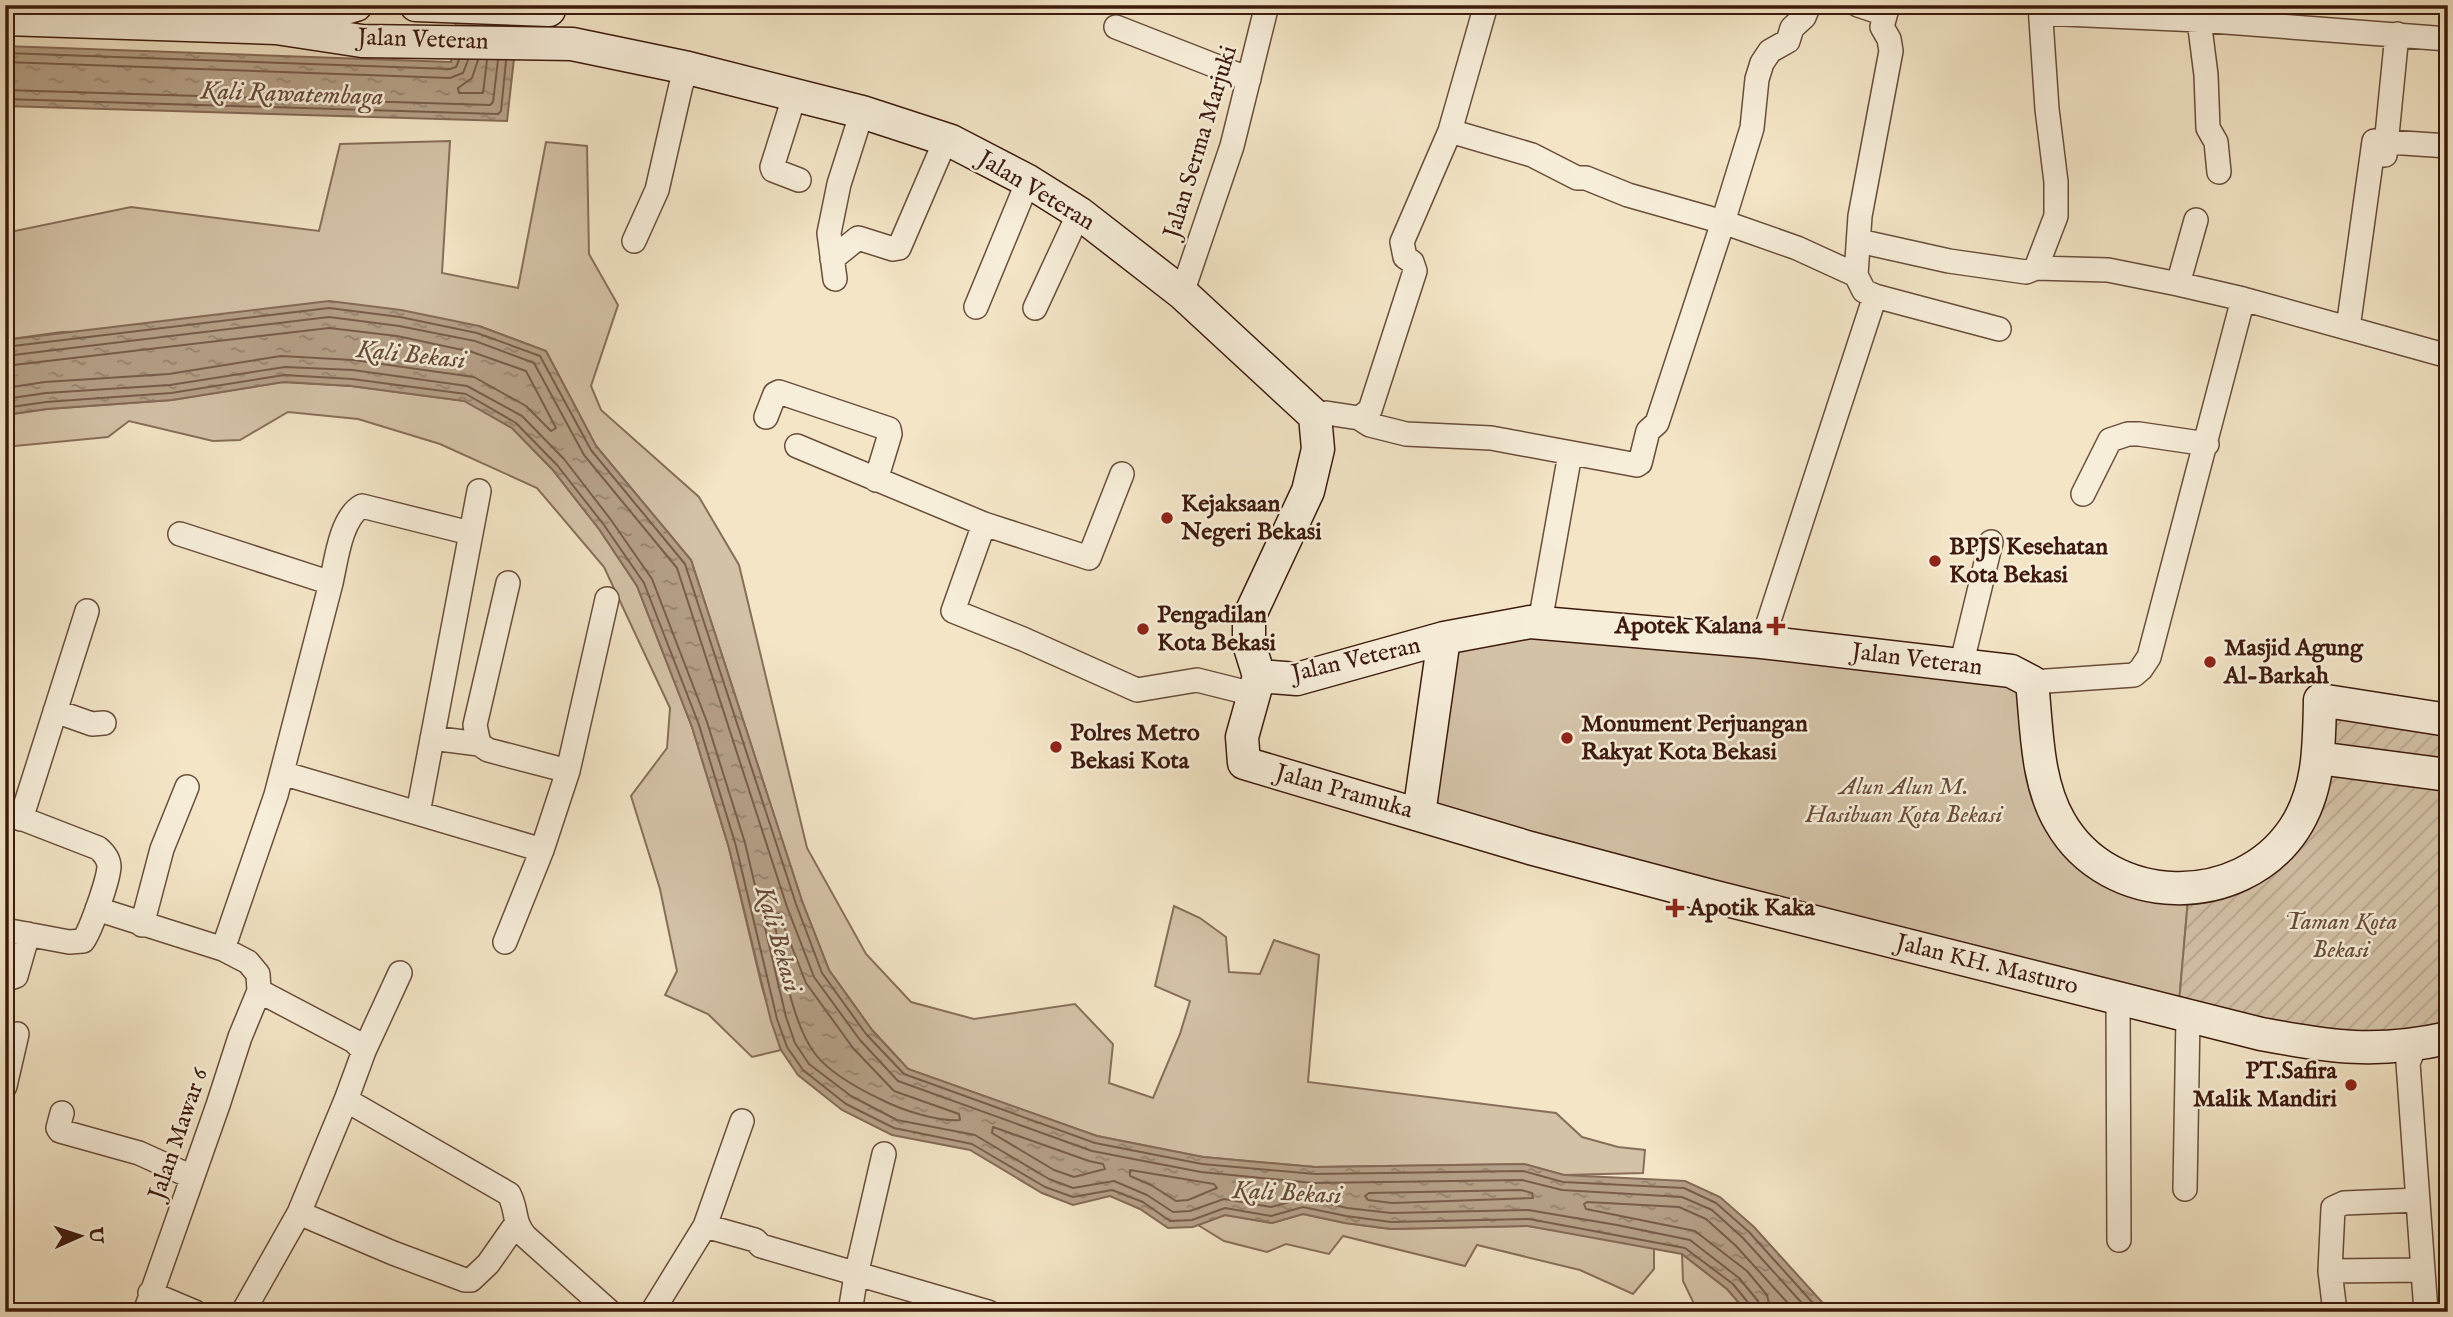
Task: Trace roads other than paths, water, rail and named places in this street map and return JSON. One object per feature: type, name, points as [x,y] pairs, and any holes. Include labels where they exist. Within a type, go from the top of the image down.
[{"type":"street","name":"Jalan Veteran","points":[[276,28],[356,5]]},
{"type":"street","points":[[362,5],[372,41]]},
{"type":"street","name":"Jalan Veteran","points":[[416,5],[540,8]]},
{"type":"street","name":"Jalan Serma Marjuki","points":[[1182,293],[1232,145],[1267,5]]},
{"type":"street","points":[[1359,418],[1370,410],[1412,284],[1415,271],[1412,262],[1405,257],[1402,242],[1450,131],[1486,5]]},
{"type":"street","points":[[1315,416],[1326,413],[1359,418],[1370,425],[1406,434],[1491,438],[1634,466],[1640,463],[1648,431],[1657,423],[1675,371],[1752,128],[1757,79],[1762,63],[1770,51],[1788,41],[1792,29],[1807,13],[1809,5]]},
{"type":"street","points":[[1858,5],[1886,10],[1882,27],[1889,39],[1891,51],[1866,182],[1856,275],[1864,291],[1875,296],[1999,329]]},
{"type":"street","points":[[540,8],[546,43]]},
{"type":"street","points":[[2036,268],[2056,216],[2056,182],[2047,109],[2041,9],[2208,15],[2448,39]]},
{"type":"street","points":[[2208,15],[2208,128],[2216,142],[2219,172]]},
{"type":"street","name":"Jalan Veteran","points":[[5,19],[276,28],[372,41],[546,43],[683,67],[862,111],[946,139],[1028,181],[1079,213],[1182,293],[1315,416],[1318,449],[1308,491],[1250,617],[1249,643],[1256,685],[1297,679],[1444,638],[1530,622],[1762,642],[2011,671],[2032,682]]},
{"type":"street","points":[[1116,27],[1249,79]]},
{"type":"street","points":[[2385,151],[2397,34]]},
{"type":"street","points":[[634,241],[657,190],[683,67]]},
{"type":"street","points":[[795,94],[772,167],[799,180]]},
{"type":"street","points":[[862,111],[834,209],[830,233],[834,269],[858,238],[893,249],[899,248],[946,139]]},
{"type":"street","points":[[1450,131],[1532,155],[1577,178],[1586,178],[1628,195],[1723,222],[1797,247],[1856,275]]},
{"type":"street","points":[[2348,328],[2374,141],[2385,151],[2448,145]]},
{"type":"street","points":[[976,307],[1028,181]]},
{"type":"street","points":[[1035,308],[1079,213]]},
{"type":"street","points":[[2178,284],[2196,220]]},
{"type":"street","points":[[1858,241],[1950,261],[2026,272],[2036,268],[2108,270],[2243,299],[2448,356]]},
{"type":"street","points":[[1762,642],[1875,296]]},
{"type":"street","points":[[2243,299],[2149,657],[2134,675],[2032,682],[2043,782],[2060,822],[2078,846],[2103,867],[2138,884],[2168,890],[2204,888],[2239,876],[2271,855],[2295,828],[2314,784],[2318,758],[2320,700],[2448,720]]},
{"type":"street","points":[[766,417],[775,394],[779,392],[888,429],[890,434],[876,480]]},
{"type":"street","points":[[2083,494],[2110,440],[2128,434],[2139,434],[2207,444]]},
{"type":"street","points":[[797,446],[984,524],[1089,558],[1122,474]]},
{"type":"street","points":[[1541,622],[1570,454]]},
{"type":"street","points":[[418,813],[479,491]]},
{"type":"street","points":[[223,949],[258,852],[282,773],[350,516],[362,506],[470,533]]},
{"type":"street","points":[[984,524],[953,611],[1137,690],[1197,680],[1256,685]]},
{"type":"street","points":[[180,534],[331,583]]},
{"type":"street","points":[[1961,666],[1991,542]]},
{"type":"street","points":[[479,744],[475,725],[508,583]]},
{"type":"street","points":[[505,942],[542,850],[568,771],[607,599]]},
{"type":"street","points":[[5,930],[69,942],[82,941],[97,909],[109,866],[98,848],[13,816],[55,710],[87,611]]},
{"type":"street","points":[[1419,814],[1444,638]]},
{"type":"street","name":"Jalan Pramuka","points":[[1256,685],[1242,737],[1244,763],[1530,848]]},
{"type":"street","points":[[55,710],[92,724],[104,723]]},
{"type":"street","points":[[432,738],[479,744],[488,750],[568,771]]},
{"type":"street","points":[[2318,758],[2448,775]]},
{"type":"street","points":[[282,773],[542,850]]},
{"type":"street","points":[[142,925],[162,849],[187,787]]},
{"type":"street","name":"Jalan KH. Masturo","points":[[1530,848],[2271,1036],[2331,1046],[2371,1049],[2415,1046],[2448,1038]]},
{"type":"street","points":[[97,909],[223,949],[248,962],[259,983],[354,1041],[364,1051]]},
{"type":"street","points":[[5,980],[16,976],[28,934]]},
{"type":"street","points":[[243,1312],[299,1213],[364,1051],[400,973]]},
{"type":"street","name":"Jalan Mawar 6","points":[[147,1303],[259,983]]},
{"type":"street","points":[[2118,999],[2119,1240]]},
{"type":"street","points":[[2185,1189],[2188,1017]]},
{"type":"street","points":[[5,1086],[17,1034]]},
{"type":"street","points":[[2415,1046],[2408,1063],[2426,1312]]},
{"type":"street","points":[[346,1101],[509,1194],[514,1203],[516,1224],[525,1236],[610,1312]]},
{"type":"street","points":[[62,1113],[58,1128],[60,1131],[139,1153],[192,1177]]},
{"type":"street","points":[[652,1312],[705,1226],[742,1121]]},
{"type":"street","points":[[850,1312],[884,1154]]},
{"type":"street","points":[[2335,1312],[2330,1271],[2332,1212],[2336,1205],[2418,1200]]},
{"type":"street","points":[[299,1213],[403,1258],[465,1280],[471,1280],[488,1264],[516,1224]]},
{"type":"street","points":[[705,1226],[755,1240],[761,1246],[856,1275],[988,1312]]},
{"type":"street","points":[[2330,1271],[2423,1270]]},
{"type":"street","points":[[147,1303],[195,1312]]},
{"type":"water","name":"Kali Rawatembaga","points":[[458,5],[520,5],[507,121],[5,106],[5,46],[451,62]]},
{"type":"water","name":"Kali Bekasi","points":[[329,301],[401,310],[479,326],[546,351],[596,446],[691,560],[802,901],[829,970],[872,1030],[908,1069],[1097,1136],[1203,1157],[1315,1167],[1524,1164],[1564,1175],[1685,1181],[1720,1197],[1754,1227],[1831,1312],[1747,1312],[1727,1289],[1682,1254],[1528,1226],[1391,1229],[1303,1214],[1272,1223],[1225,1215],[1193,1227],[1168,1228],[1140,1209],[1110,1196],[1073,1205],[1042,1193],[970,1150],[892,1135],[842,1110],[798,1075],[781,1050],[771,1021],[729,848],[692,727],[637,586],[599,529],[552,469],[512,428],[464,401],[351,386],[284,382],[172,400],[47,409],[5,415],[5,340]]},
{"type":"place","name":"Kejaksaan Negeri Bekasi","points":[[1167,518]]},
{"type":"place","name":"BPJS Kesehatan Kota Bekasi","points":[[1935,561]]},
{"type":"place","name":"Apotek Kalana","points":[[1776,626]]},
{"type":"place","name":"Pengadilan Kota Bekasi","points":[[1143,629]]},
{"type":"place","name":"Masjid Agung Al-Barkah","points":[[2210,662]]},
{"type":"place","name":"Monument Perjuangan Rakyat Kota Bekasi","points":[[1567,738]]},
{"type":"place","name":"Polres Metro Bekasi Kota","points":[[1056,747]]},
{"type":"place","name":"Apotik Kaka","points":[[1675,908]]},
{"type":"place","name":"PT.Safira Malik Mandiri","points":[[2351,1085]]},
{"type":"park label","name":"Alun Alun M. Hasibuan Kota Bekasi","points":[[1904,801]]},
{"type":"park label","name":"Taman Kota Bekasi","points":[[2341,936]]}]
